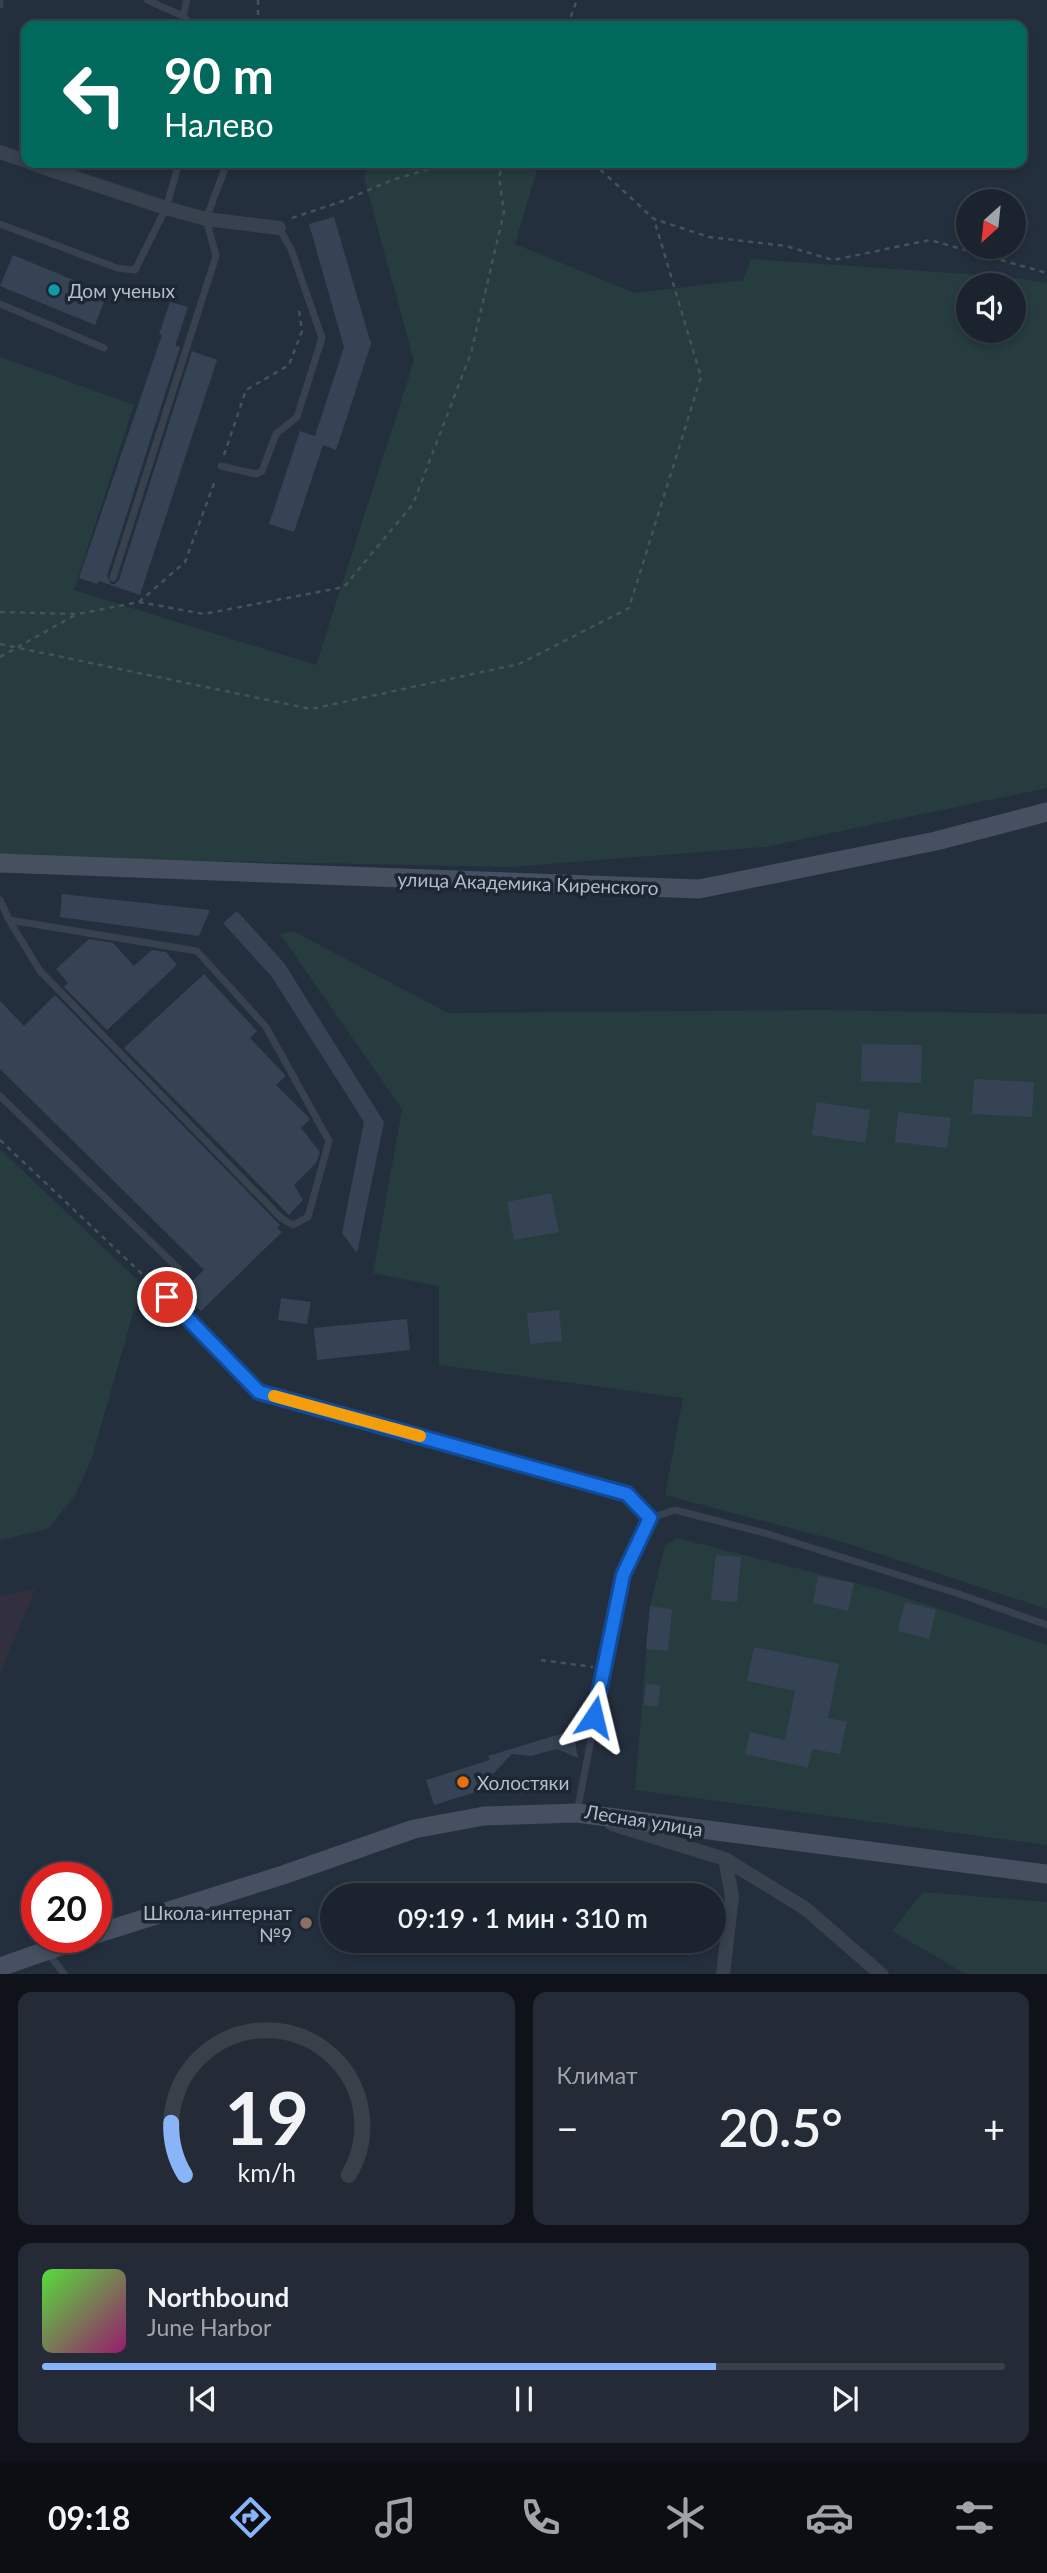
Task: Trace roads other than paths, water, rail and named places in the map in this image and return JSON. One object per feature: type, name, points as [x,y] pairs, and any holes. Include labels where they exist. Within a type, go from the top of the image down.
[{"type":"main road","name":"улица Академика Киренского","points":[[0,863],[699,889],[936,841],[1047,812]]},
{"type":"main road","name":"Лесная улица","points":[[577,1813],[1047,1874]]},
{"type":"main road","points":[[112,1929],[283,1875],[414,1829],[484,1816],[577,1813]]},
{"type":"main road","points":[[0,1967],[37,1953]]},
{"type":"street","points":[[0,152],[21,160]]},
{"type":"street","points":[[46,168],[206,219],[279,228]]},
{"type":"street","points":[[577,1813],[725,1859],[806,1909],[881,1974]]},
{"type":"street","points":[[723,1974],[732,1896],[725,1859]]},
{"type":"lane","points":[[147,0],[183,16],[188,21]]},
{"type":"lane","points":[[183,16],[187,0]]},
{"type":"lane","points":[[0,224],[117,268],[135,270],[166,208],[178,168]]},
{"type":"lane","points":[[113,578],[216,256],[206,219],[225,168]]},
{"type":"lane","points":[[221,466],[257,474],[262,471],[276,434],[297,417],[322,338],[291,249],[279,228]]},
{"type":"lane","points":[[0,304],[104,348]]},
{"type":"lane","points":[[0,900],[9,920],[40,971],[281,1218],[293,1224],[308,1217],[329,1141],[266,1027],[197,951],[9,920]]},
{"type":"lane","points":[[0,1096],[179,1269],[167,1297],[259,1392],[627,1494],[650,1518],[676,1510],[768,1534],[960,1594],[1047,1625]]},
{"type":"lane","name":"Лесная улица","points":[[577,1813],[623,1575],[650,1518]]},
{"type":"lane","points":[[47,1953],[64,1974]]},
{"type":"place","name":"Дом ученых","points":[[54,290]]},
{"type":"place","name":"Холостяки","points":[[463,1782]]},
{"type":"place","name":"Школа-интернат №9","points":[[306,1923]]}]
